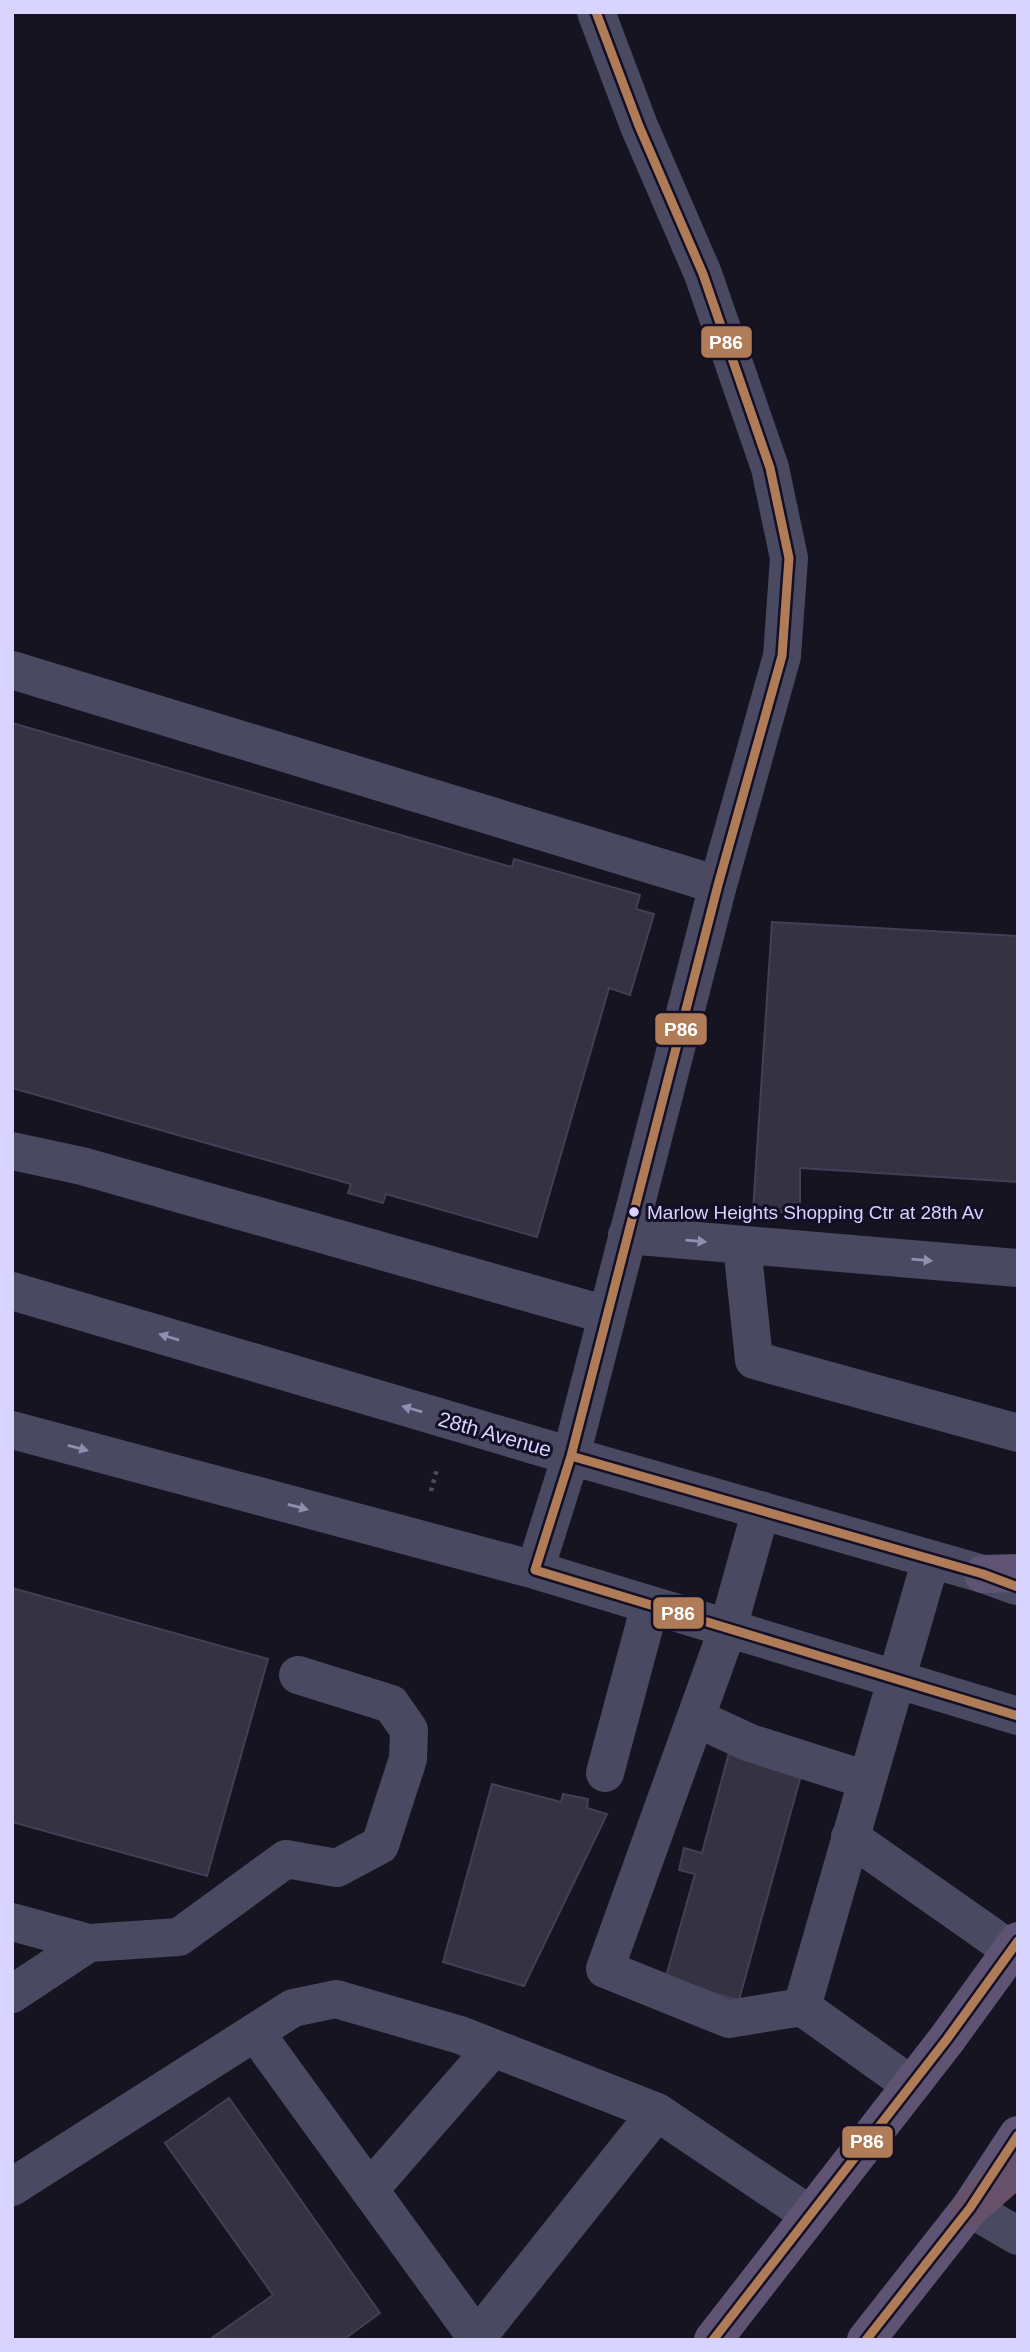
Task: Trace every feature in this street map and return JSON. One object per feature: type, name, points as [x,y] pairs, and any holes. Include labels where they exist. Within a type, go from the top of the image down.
[{"type":"highway","points":[[970,2208],[1018,2166]]},
{"type":"main road","points":[[713,2340],[1015,1946]]},
{"type":"main road","points":[[866,2340],[970,2208],[1018,2135]]},
{"type":"street","points":[[535,1570],[571,1456],[718,885],[782,656],[789,558],[770,468],[703,274],[639,126],[596,12]]},
{"type":"street","points":[[12,670],[401,786],[718,885]]},
{"type":"street","points":[[12,1152],[82,1166],[607,1315]]},
{"type":"street","points":[[628,1235],[1012,1264]]},
{"type":"street","points":[[742,1245],[754,1360],[1018,1433]]},
{"type":"street","name":"28th Avenue","points":[[12,1291],[571,1456],[931,1559],[1000,1574],[1018,1587]]},
{"type":"street","points":[[12,1430],[535,1570],[1018,1716]]},
{"type":"street","points":[[761,1510],[728,1628],[605,1969],[729,2019],[802,2007],[911,2085]]},
{"type":"street","points":[[802,2007],[931,1559]]},
{"type":"street","points":[[606,1773],[650,1605]]},
{"type":"street","points":[[12,1922],[89,1943],[179,1937],[286,1860],[337,1868],[380,1845],[408,1759],[409,1730],[391,1704],[298,1675]]},
{"type":"street","points":[[695,1717],[750,1743],[867,1780]]},
{"type":"street","points":[[850,1837],[1015,1946]]},
{"type":"street","points":[[12,1994],[89,1943]]},
{"type":"street","points":[[12,2187],[293,2008],[336,1999],[460,2035],[657,2112],[810,2215]]},
{"type":"street","points":[[255,2032],[476,2339],[657,2112]]},
{"type":"street","points":[[370,2189],[494,2048]]},
{"type":"street","points":[[970,2208],[1018,2236]]},
{"type":"path","points":[[428,1504],[438,1467]]},
{"type":"building","points":[[12,723],[512,867],[514,859],[640,895],[636,909],[654,914],[630,995],[609,988],[537,1237],[386,1194],[383,1203],[348,1193],[351,1184],[12,1088]]},
{"type":"building","points":[[772,922],[1018,936],[1018,1182],[800,1168],[800,1213],[753,1211]]},
{"type":"building","points":[[12,1588],[268,1659],[207,1876],[12,1822]]},
{"type":"building","points":[[730,1749],[803,1768],[739,2000],[665,1980],[695,1874],[679,1870],[684,1848],[702,1853]]},
{"type":"building","points":[[492,1784],[561,1802],[563,1794],[588,1799],[587,1808],[607,1814],[524,1986],[443,1962]]},
{"type":"building","points":[[229,2098],[380,2313],[343,2340],[209,2340],[273,2295],[165,2143]]},
{"type":"transit line","name":"P86","points":[[596,12],[639,126],[703,274],[770,468],[789,558],[782,656],[718,885],[571,1456],[535,1570],[1018,1716]]},
{"type":"transit line","name":"P86","points":[[571,1456],[983,1574],[1018,1587]]},
{"type":"transit line","name":"P86","points":[[713,2340],[947,2039],[1018,1941]]},
{"type":"transit line","name":"P86","points":[[866,2340],[970,2208],[1018,2135]]},
{"type":"place","name":"Marlow Heights Shopping Ctr at 28th Av","points":[[634,1212]]}]
